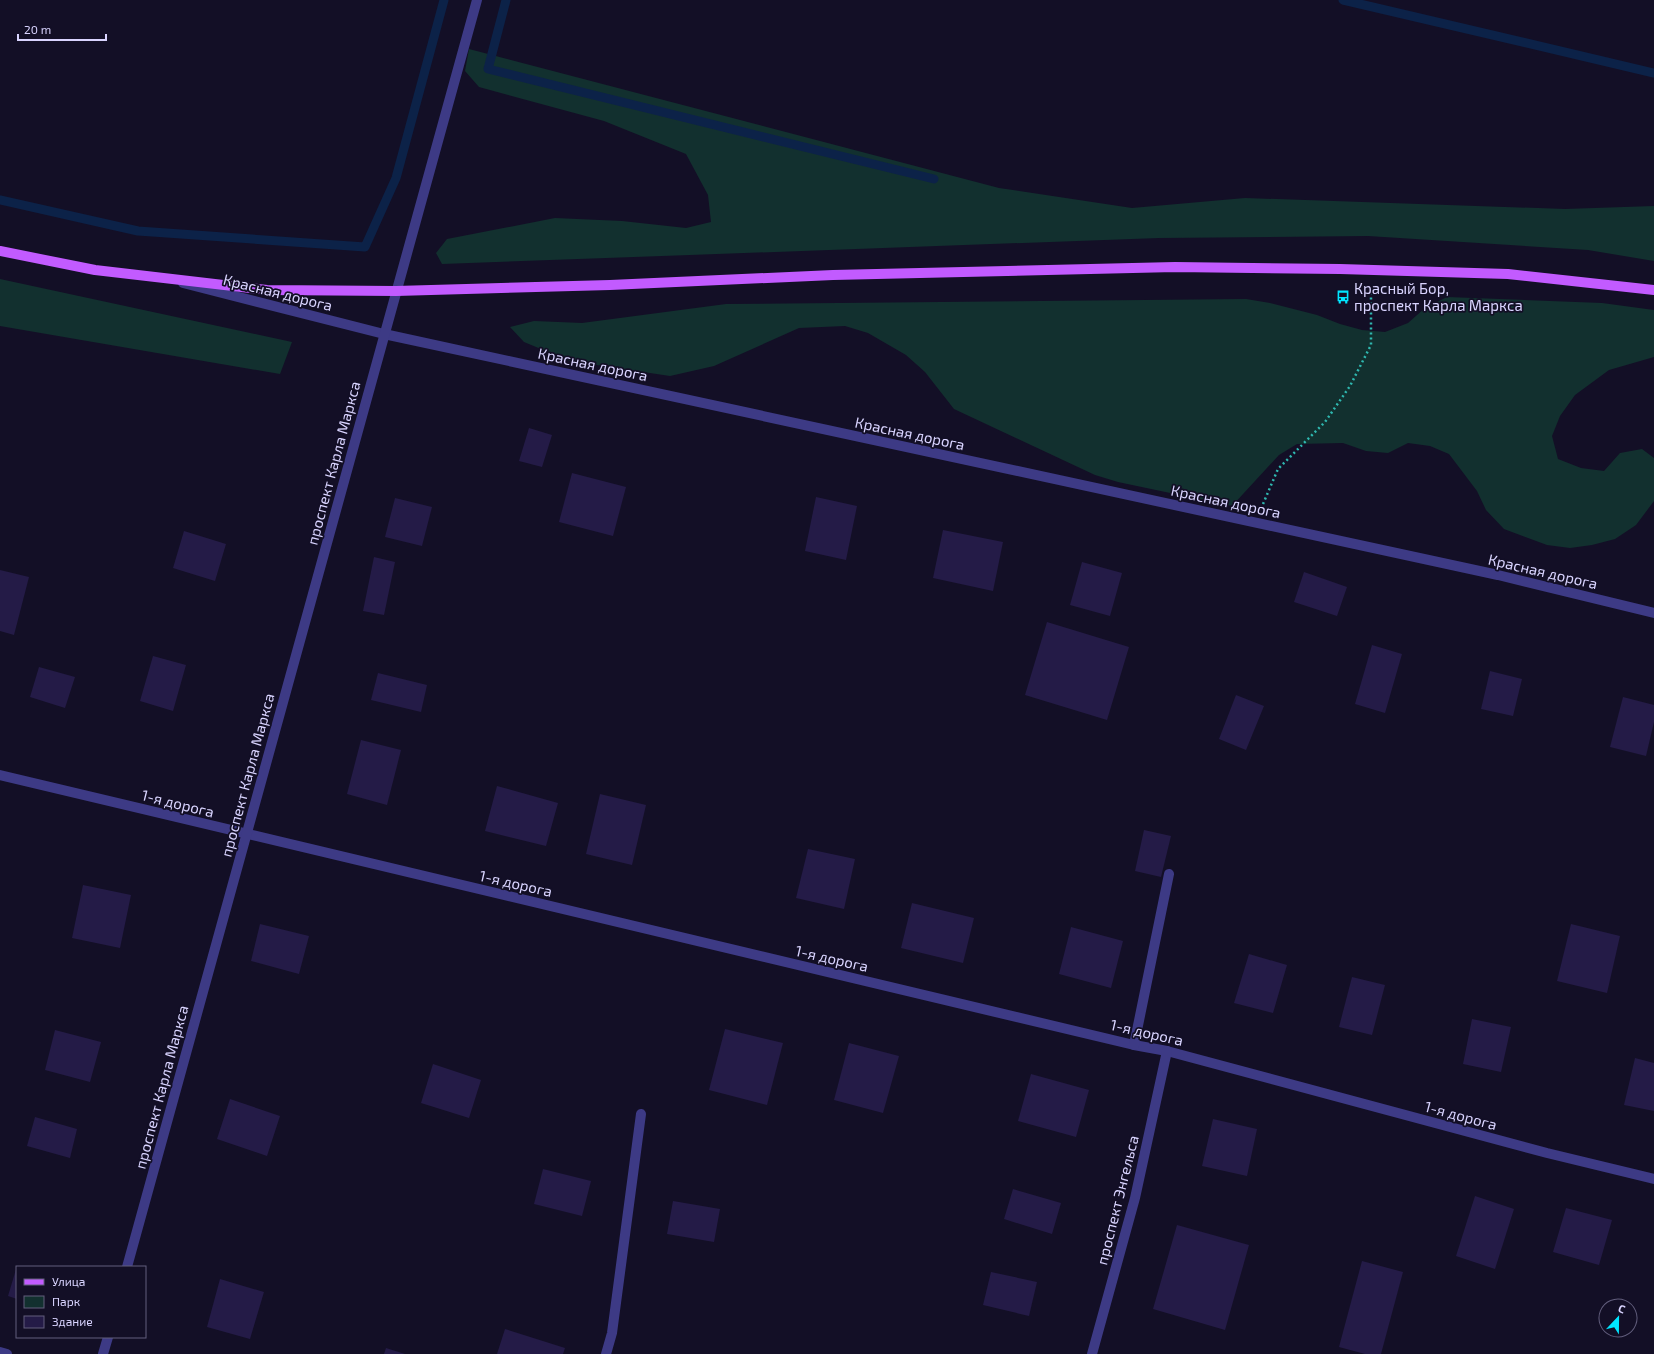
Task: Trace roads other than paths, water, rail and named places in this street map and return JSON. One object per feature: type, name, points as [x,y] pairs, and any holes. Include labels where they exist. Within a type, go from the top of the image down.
[{"type":"main road","points":[[0,251],[95,270],[267,290],[396,291],[602,285],[833,275],[1175,267],[1340,269],[1508,274],[1654,290]]},
{"type":"street","name":"проспект Карла Маркса","points":[[127,1266],[477,0]]},
{"type":"street","name":"Красная дорога","points":[[160,278],[384,334],[1498,575],[1654,614]]},
{"type":"street","name":"1-я дорога","points":[[0,775],[1134,1045],[1167,1051],[1547,1153],[1654,1179]]},
{"type":"street","points":[[1134,1045],[1169,874]]},
{"type":"street","name":"проспект Энгельса","points":[[1092,1354],[1134,1198],[1167,1051]]},
{"type":"street","points":[[606,1354],[612,1333],[641,1114]]},
{"type":"street","points":[[103,1354],[108,1338]]},
{"type":"street","points":[[0,1352],[7,1354]]},
{"type":"waterway","points":[[0,200],[138,231],[365,247],[396,178],[444,0]]},
{"type":"waterway","points":[[506,0],[488,69],[934,179]]},
{"type":"waterway","points":[[1343,0],[1654,73]]},
{"type":"place","name":"Красный Бор, проспект Карла Маркса","points":[[1343,297]]}]
